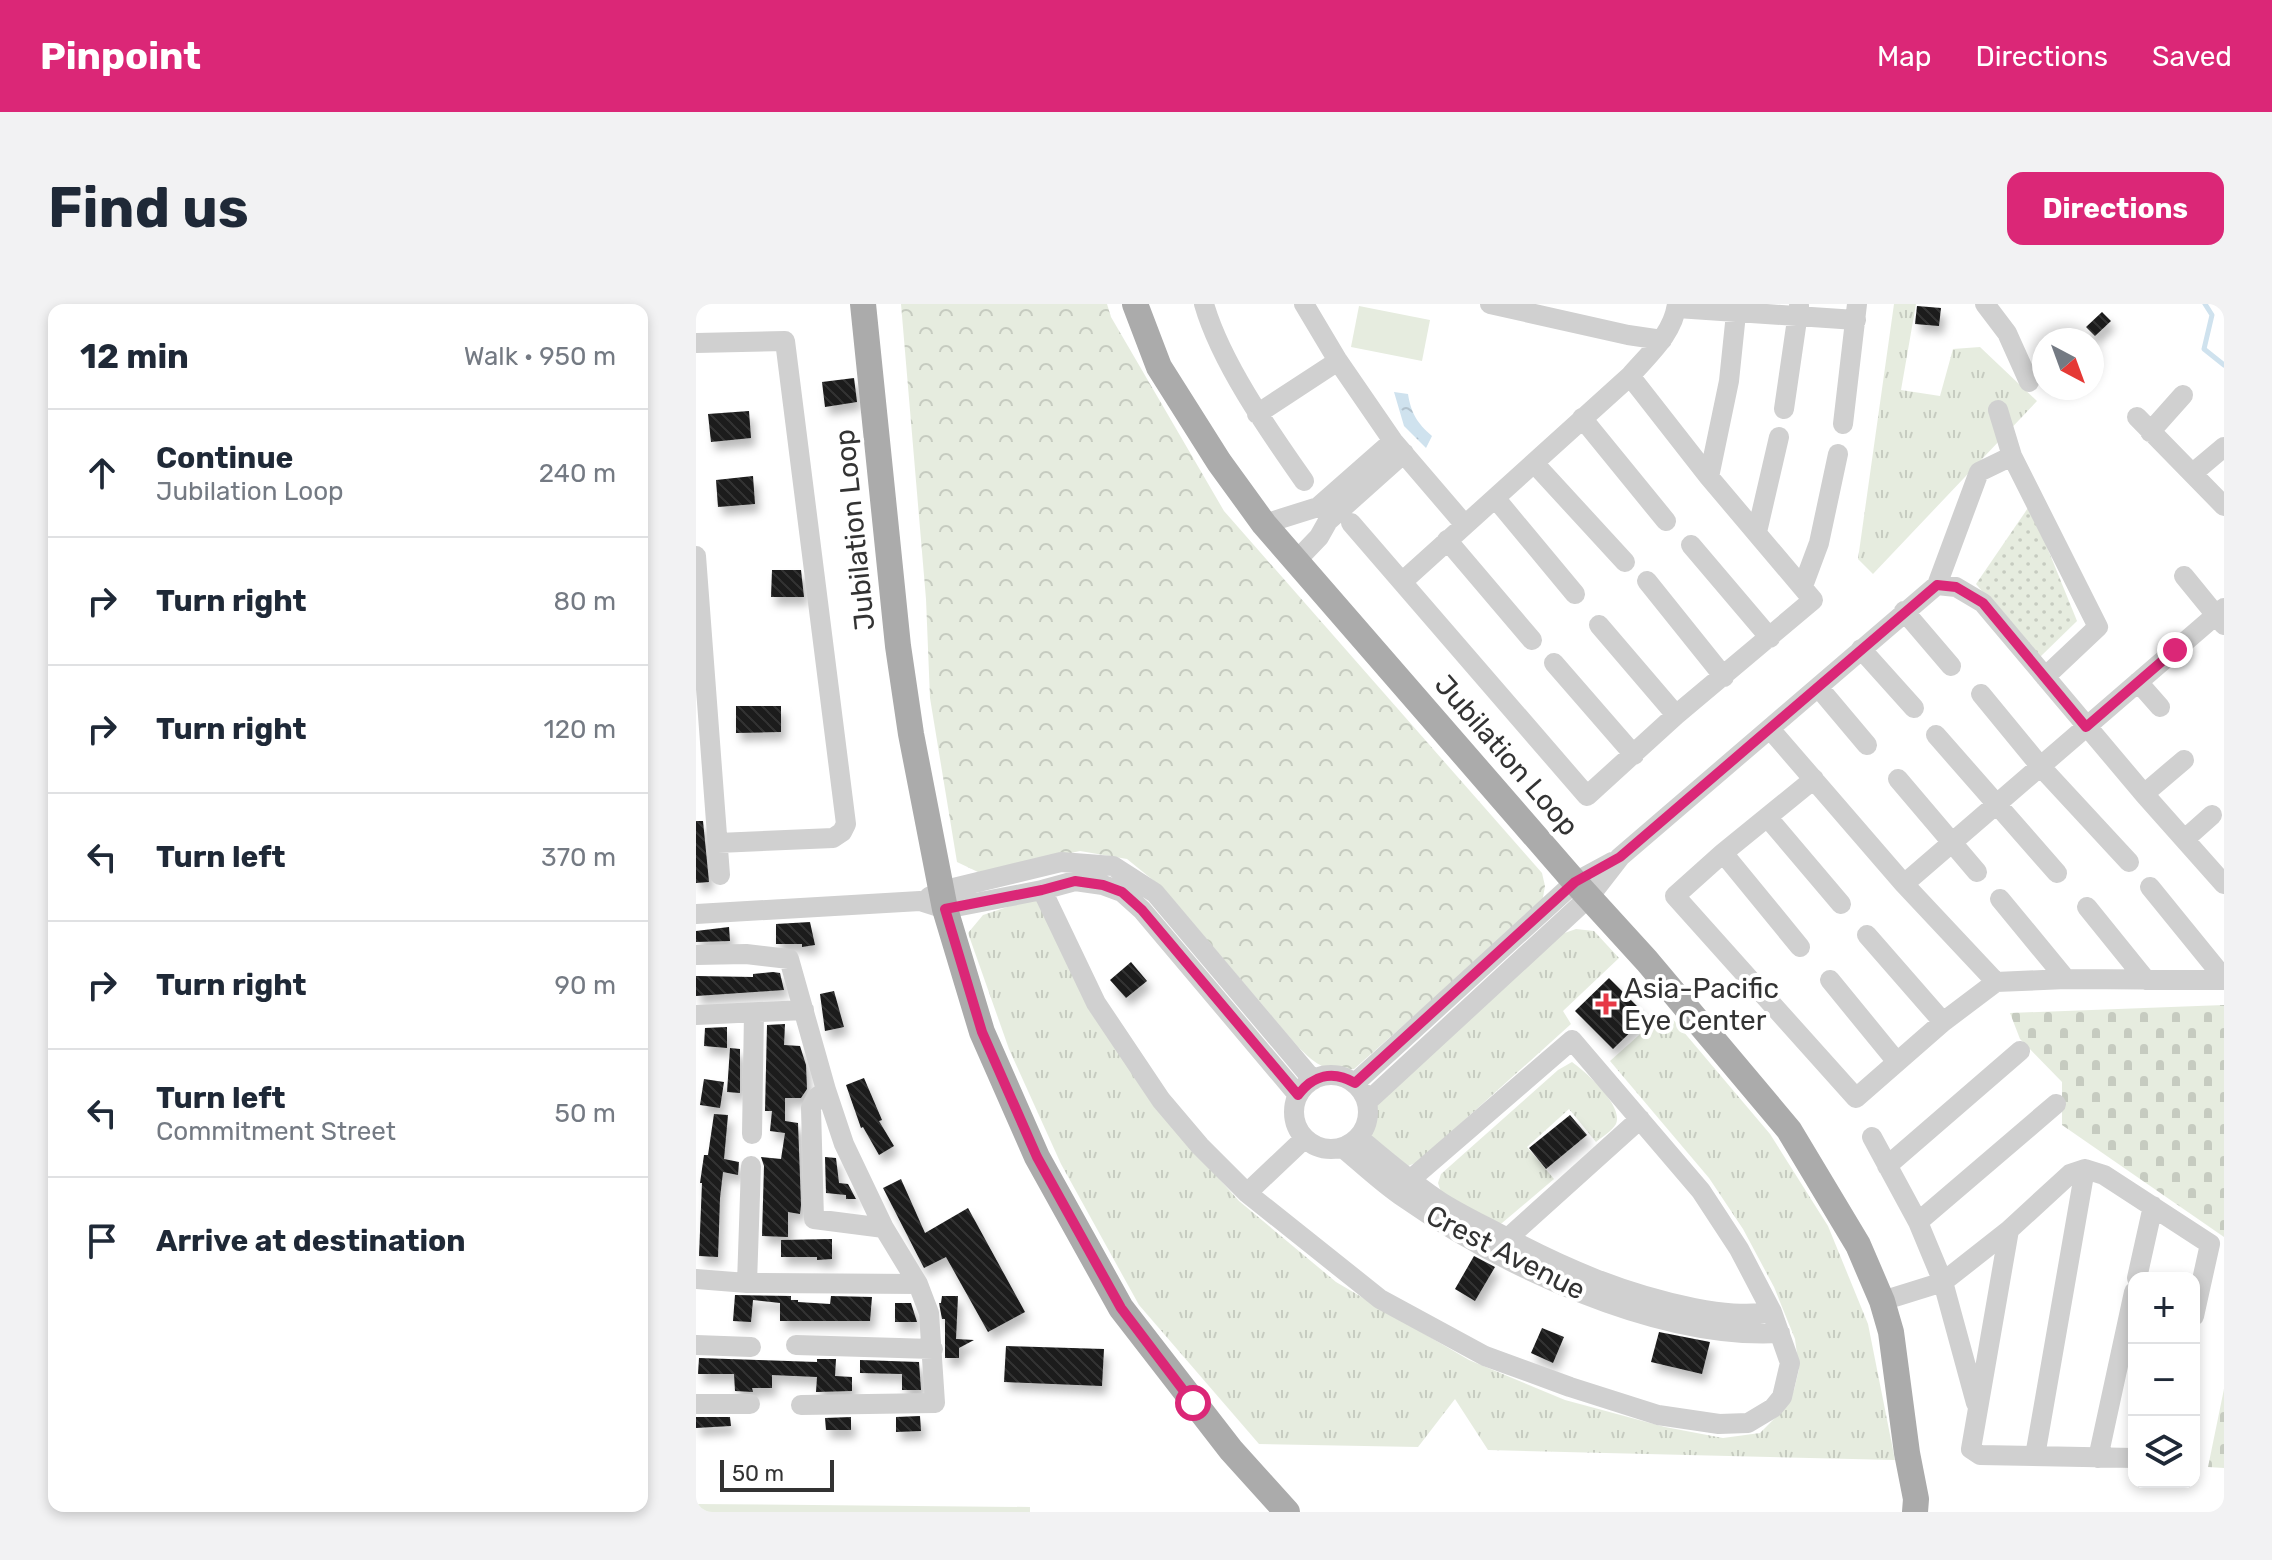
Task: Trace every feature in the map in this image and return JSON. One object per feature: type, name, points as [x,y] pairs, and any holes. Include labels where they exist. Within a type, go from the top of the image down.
[{"type":"main road","name":"Jubilation Loop","points":[[863,304],[898,646],[935,900],[982,1032],[1057,1197],[1121,1308],[1231,1450],[1287,1512]]},
{"type":"main road","name":"Jubilation Loop","points":[[1135,304],[1159,367],[1219,462],[1264,524],[1647,961],[1789,1130],[1858,1245],[1882,1301],[1891,1332],[1916,1499],[1915,1512]]},
{"type":"street","points":[[1204,304],[1209,322],[1257,414],[1304,481]]},
{"type":"street","points":[[1304,304],[1338,361],[1399,447],[1465,525]]},
{"type":"street","points":[[1490,304],[1662,340]]},
{"type":"street","points":[[1985,304],[2007,333],[2029,382]]},
{"type":"street","points":[[1402,582],[1630,376],[1662,340],[1673,322],[1677,306],[1856,312],[1843,424]]},
{"type":"street","points":[[1709,477],[1729,381],[1737,308]]},
{"type":"street","points":[[1784,409],[1799,310]]},
{"type":"street","points":[[696,343],[785,341],[846,824],[842,832],[833,838],[718,843]]},
{"type":"street","points":[[1257,414],[1338,361]]},
{"type":"street","points":[[1351,523],[1587,796],[1676,715],[1813,600],[1709,477],[1630,376]]},
{"type":"street","points":[[2183,395],[2144,425],[2224,506]]},
{"type":"street","points":[[1998,410],[2012,456],[2098,627],[2045,677]]},
{"type":"street","points":[[1582,418],[1666,521]]},
{"type":"street","points":[[1757,532],[1779,437]]},
{"type":"street","points":[[1264,524],[1323,514],[1399,447]]},
{"type":"street","points":[[2193,473],[2224,447]]},
{"type":"street","points":[[1803,586],[1819,543],[1838,454]]},
{"type":"street","points":[[1355,1083],[1937,585],[1979,472],[2012,456]]},
{"type":"street","points":[[1534,463],[1625,562]]},
{"type":"street","points":[[1496,499],[1575,594]]},
{"type":"street","points":[[1296,561],[1319,537],[1323,514]]},
{"type":"street","points":[[1447,540],[1532,640]]},
{"type":"street","points":[[1691,545],[1770,638]]},
{"type":"street","points":[[696,556],[720,875]]},
{"type":"street","points":[[1904,884],[2138,682],[2221,616],[2184,576]]},
{"type":"street","points":[[1647,581],[1724,677]]},
{"type":"street","points":[[1937,585],[1956,587],[1983,603],[2086,727],[2224,884]]},
{"type":"street","points":[[1904,611],[1951,666]]},
{"type":"street","points":[[1599,625],[1676,715]]},
{"type":"street","points":[[1861,649],[1914,708]]},
{"type":"street","points":[[1554,663],[1634,755]]},
{"type":"street","points":[[2138,682],[2160,707]]},
{"type":"street","points":[[1819,688],[1867,745]]},
{"type":"street","points":[[1981,694],[2041,767],[2129,862]]},
{"type":"street","points":[[1770,729],[1904,884],[1996,982]]},
{"type":"street","points":[[1936,735],[2057,873]]},
{"type":"street","points":[[2144,794],[2184,760]]},
{"type":"street","points":[[1814,779],[1675,896],[1856,1098],[1943,1022],[1996,982],[2224,979]]},
{"type":"street","points":[[1898,779],[1977,872]]},
{"type":"street","points":[[2185,839],[2212,815]]},
{"type":"street","points":[[1768,818],[1841,904]]},
{"type":"street","points":[[1723,853],[1800,947]]},
{"type":"street","points":[[935,900],[1061,862],[1113,866],[1155,893],[1306,1087]]},
{"type":"street","points":[[696,914],[935,900],[1042,890],[1075,881],[1103,885],[1122,892],[1142,910],[1306,1087]]},
{"type":"street","points":[[2150,887],[2224,979]]},
{"type":"street","points":[[1367,1102],[1582,889]]},
{"type":"street","points":[[1042,890],[1096,1003],[1153,1088],[1200,1146],[1247,1193],[1380,1299],[1471,1349],[1570,1387],[1658,1415],[1719,1424],[1748,1423],[1773,1408],[1782,1397],[1790,1363],[1772,1312],[1739,1249],[1701,1191],[1572,1040],[1410,1180]]},
{"type":"street","points":[[2000,899],[2066,979]]},
{"type":"street","points":[[2087,907],[2146,980]]},
{"type":"street","points":[[1867,935],[1943,1022]]},
{"type":"street","points":[[696,955],[746,954],[789,959],[844,1144],[884,1228],[918,1284],[929,1313],[935,1403],[801,1405]]},
{"type":"street","points":[[1830,980],[1897,1062]]},
{"type":"street","points":[[696,1027],[696,1015],[804,1010]]},
{"type":"street","points":[[752,1134],[754,1013]]},
{"type":"street","points":[[1887,1166],[2020,1051]]},
{"type":"street","points":[[1334,1075],[1355,1083],[1367,1102],[1369,1115],[1366,1127],[1351,1143],[1322,1149],[1304,1139],[1294,1118],[1306,1087],[1334,1075]]},
{"type":"street","points":[[826,1090],[816,1098],[811,1108],[814,1219],[884,1228]]},
{"type":"street","points":[[1918,1222],[2056,1104]]},
{"type":"street","points":[[1504,1246],[1640,1119]]},
{"type":"street","points":[[1872,1137],[1918,1222],[1943,1282],[1978,1409]]},
{"type":"street","points":[[1247,1193],[1304,1139]]},
{"type":"street","name":"Crest Avenue","points":[[1351,1143],[1504,1246],[1541,1257],[1594,1281],[1654,1300],[1748,1316],[1772,1312]]},
{"type":"street","name":"Crest Avenue","points":[[1351,1143],[1398,1194],[1504,1246],[1588,1295],[1648,1315],[1723,1333],[1780,1333]]},
{"type":"street","points":[[747,1283],[751,1166]]},
{"type":"street","points":[[1882,1301],[1943,1282],[2009,1230],[2070,1174],[2085,1169],[2104,1175],[2210,1244],[2200,1289]]},
{"type":"street","points":[[2035,1456],[2085,1169]]},
{"type":"street","points":[[2138,1272],[2153,1206]]},
{"type":"street","points":[[2009,1230],[1971,1449],[1980,1455],[2128,1458]]},
{"type":"street","points":[[696,1279],[747,1283],[918,1284]]},
{"type":"street","points":[[2098,1458],[2128,1320]]},
{"type":"street","points":[[696,1345],[751,1347]]},
{"type":"street","points":[[796,1345],[933,1349]]},
{"type":"street","points":[[696,1404],[750,1404]]},
{"type":"green space","points":[[901,304],[1107,304],[1111,317],[1224,511],[1542,873],[1545,886],[1542,903],[1354,1069],[1329,1068],[1305,1054],[1164,889],[1127,859],[1080,851],[980,873],[957,862],[930,698],[926,599]]},
{"type":"green space","points":[[1894,304],[1916,304],[1901,390],[1940,396],[1953,349],[1980,347],[2032,396],[2032,400],[2037,401],[1873,574],[1858,559]]},
{"type":"green space","points":[[1359,306],[1430,320],[1422,361],[1351,347]]},
{"type":"green space","points":[[2030,505],[2077,621],[2039,658],[1976,584]]},
{"type":"green space","points":[[1035,898],[1155,1107],[1239,1201],[1336,1282],[1469,1360],[1565,1400],[1665,1427],[1723,1438],[1760,1433],[1782,1411],[1794,1390],[1799,1369],[1795,1339],[1774,1287],[1743,1229],[1709,1178],[1610,1061],[1666,1011],[1770,1134],[1828,1226],[1868,1324],[1895,1460],[1488,1450],[1455,1399],[1418,1447],[1259,1444],[1139,1305],[1061,1164],[1009,1049],[968,933],[983,915]]},
{"type":"green space","points":[[1576,929],[1594,931],[1619,958],[1563,1011],[1571,1024],[1418,1162],[1408,1166],[1371,1136],[1373,1102],[1556,936]]},
{"type":"green space","points":[[2224,1005],[2224,1237],[2062,1125],[2062,1082],[2020,1039],[2010,1013]]},
{"type":"green space","points":[[1572,1062],[1609,1099],[1617,1117],[1612,1129],[1596,1142],[1569,1109],[1527,1147],[1554,1179],[1502,1223],[1491,1226],[1441,1192],[1438,1183],[1441,1174],[1558,1070]]},
{"type":"green space","points":[[2224,1389],[2224,1468],[2208,1467]]},
{"type":"green space","points":[[696,1504],[1030,1507],[1030,1512],[696,1512]]},
{"type":"water","points":[[1394,392],[1408,394],[1416,417],[1432,436],[1426,448],[1404,426]]},
{"type":"building","points":[[1917,306],[1941,308],[1939,326],[1915,324]]},
{"type":"building","points":[[2102,312],[2111,321],[2104,328],[2086,327]]},
{"type":"building","points":[[854,378],[857,402],[825,407],[822,382]]},
{"type":"building","points":[[749,411],[751,438],[711,442],[708,414]]},
{"type":"building","points":[[753,476],[755,504],[718,507],[716,480]]},
{"type":"building","points":[[772,570],[801,570],[804,597],[771,597]]},
{"type":"building","points":[[736,706],[781,706],[781,732],[736,733]]},
{"type":"building","points":[[696,821],[703,821],[709,882],[696,883]]},
{"type":"building","points":[[810,922],[815,945],[776,944],[776,924]]},
{"type":"building","points":[[729,927],[730,941],[696,942],[696,931]]},
{"type":"building","points":[[1131,962],[1147,981],[1126,998],[1110,980]]},
{"type":"building","points":[[780,973],[784,990],[696,996],[696,976],[753,977],[753,974]]},
{"type":"building","points":[[1609,978],[1647,1016],[1613,1049],[1575,1011]]},
{"type":"building","points":[[834,991],[844,1027],[825,1031],[820,994]]},
{"type":"building","points":[[785,1024],[784,1045],[800,1046],[806,1065],[807,1089],[801,1098],[785,1098],[785,1121],[798,1123],[801,1205],[800,1214],[788,1212],[788,1237],[762,1236],[764,1166],[761,1157],[781,1159],[785,1133],[770,1131],[772,1111],[765,1111],[767,1025]]},
{"type":"building","points":[[727,1027],[727,1048],[704,1046],[705,1028]]},
{"type":"building","points":[[730,1048],[740,1049],[740,1093],[727,1092]]},
{"type":"building","points":[[864,1078],[882,1120],[879,1121],[894,1146],[879,1155],[861,1128],[846,1085]]},
{"type":"building","points":[[704,1079],[724,1082],[720,1108],[700,1105]]},
{"type":"building","points":[[714,1114],[728,1115],[724,1159],[739,1162],[738,1175],[723,1172],[718,1257],[699,1256],[700,1183]]},
{"type":"building","points":[[1570,1115],[1587,1135],[1546,1169],[1529,1148]]},
{"type":"building","points":[[825,1157],[836,1158],[839,1183],[848,1184],[856,1199],[826,1193]]},
{"type":"building","points":[[901,1179],[925,1233],[968,1208],[1025,1312],[988,1332],[946,1257],[924,1268],[883,1188]]},
{"type":"building","points":[[832,1239],[832,1259],[781,1257],[781,1240]]},
{"type":"building","points":[[1474,1256],[1495,1267],[1475,1301],[1455,1289]]},
{"type":"building","points":[[735,1295],[791,1296],[791,1300],[798,1302],[830,1304],[831,1296],[872,1297],[870,1321],[780,1321],[780,1303],[753,1300],[751,1322],[733,1321]]},
{"type":"building","points":[[942,1296],[958,1296],[956,1339],[974,1340],[959,1348],[959,1358],[945,1358],[945,1319],[942,1319],[939,1303]]},
{"type":"building","points":[[895,1303],[911,1303],[917,1322],[895,1322]]},
{"type":"building","points":[[1542,1328],[1564,1337],[1553,1363],[1531,1353]]},
{"type":"building","points":[[1659,1332],[1710,1342],[1702,1374],[1651,1362]]},
{"type":"building","points":[[1006,1346],[1104,1349],[1102,1386],[1004,1382]]},
{"type":"building","points":[[699,1358],[817,1362],[817,1359],[836,1359],[835,1376],[852,1377],[852,1391],[816,1392],[817,1377],[772,1375],[772,1388],[752,1388],[753,1392],[735,1391],[734,1374],[698,1374]]},
{"type":"building","points":[[860,1360],[919,1362],[921,1390],[902,1390],[902,1374],[860,1373]]},
{"type":"building","points":[[920,1416],[921,1431],[896,1432],[896,1417]]},
{"type":"building","points":[[696,1417],[730,1417],[731,1426],[696,1428]]},
{"type":"building","points":[[851,1417],[851,1430],[826,1430],[825,1418]]},
{"type":"waterway","points":[[2205,304],[2212,315],[2204,349],[2224,365]]},
{"type":"place","name":"Asia-Pacific Eye Center","points":[[1606,1004]]},
{"type":"route","points":[[1193,1403],[1121,1308],[1057,1197],[982,1032],[945,909],[1075,881],[1103,885],[1122,892],[1142,910],[1298,1095],[1305,1086],[1323,1076],[1345,1077],[1355,1083],[1575,882],[1620,857],[1937,585],[1956,587],[1983,603],[2086,727],[2175,650]]}]
